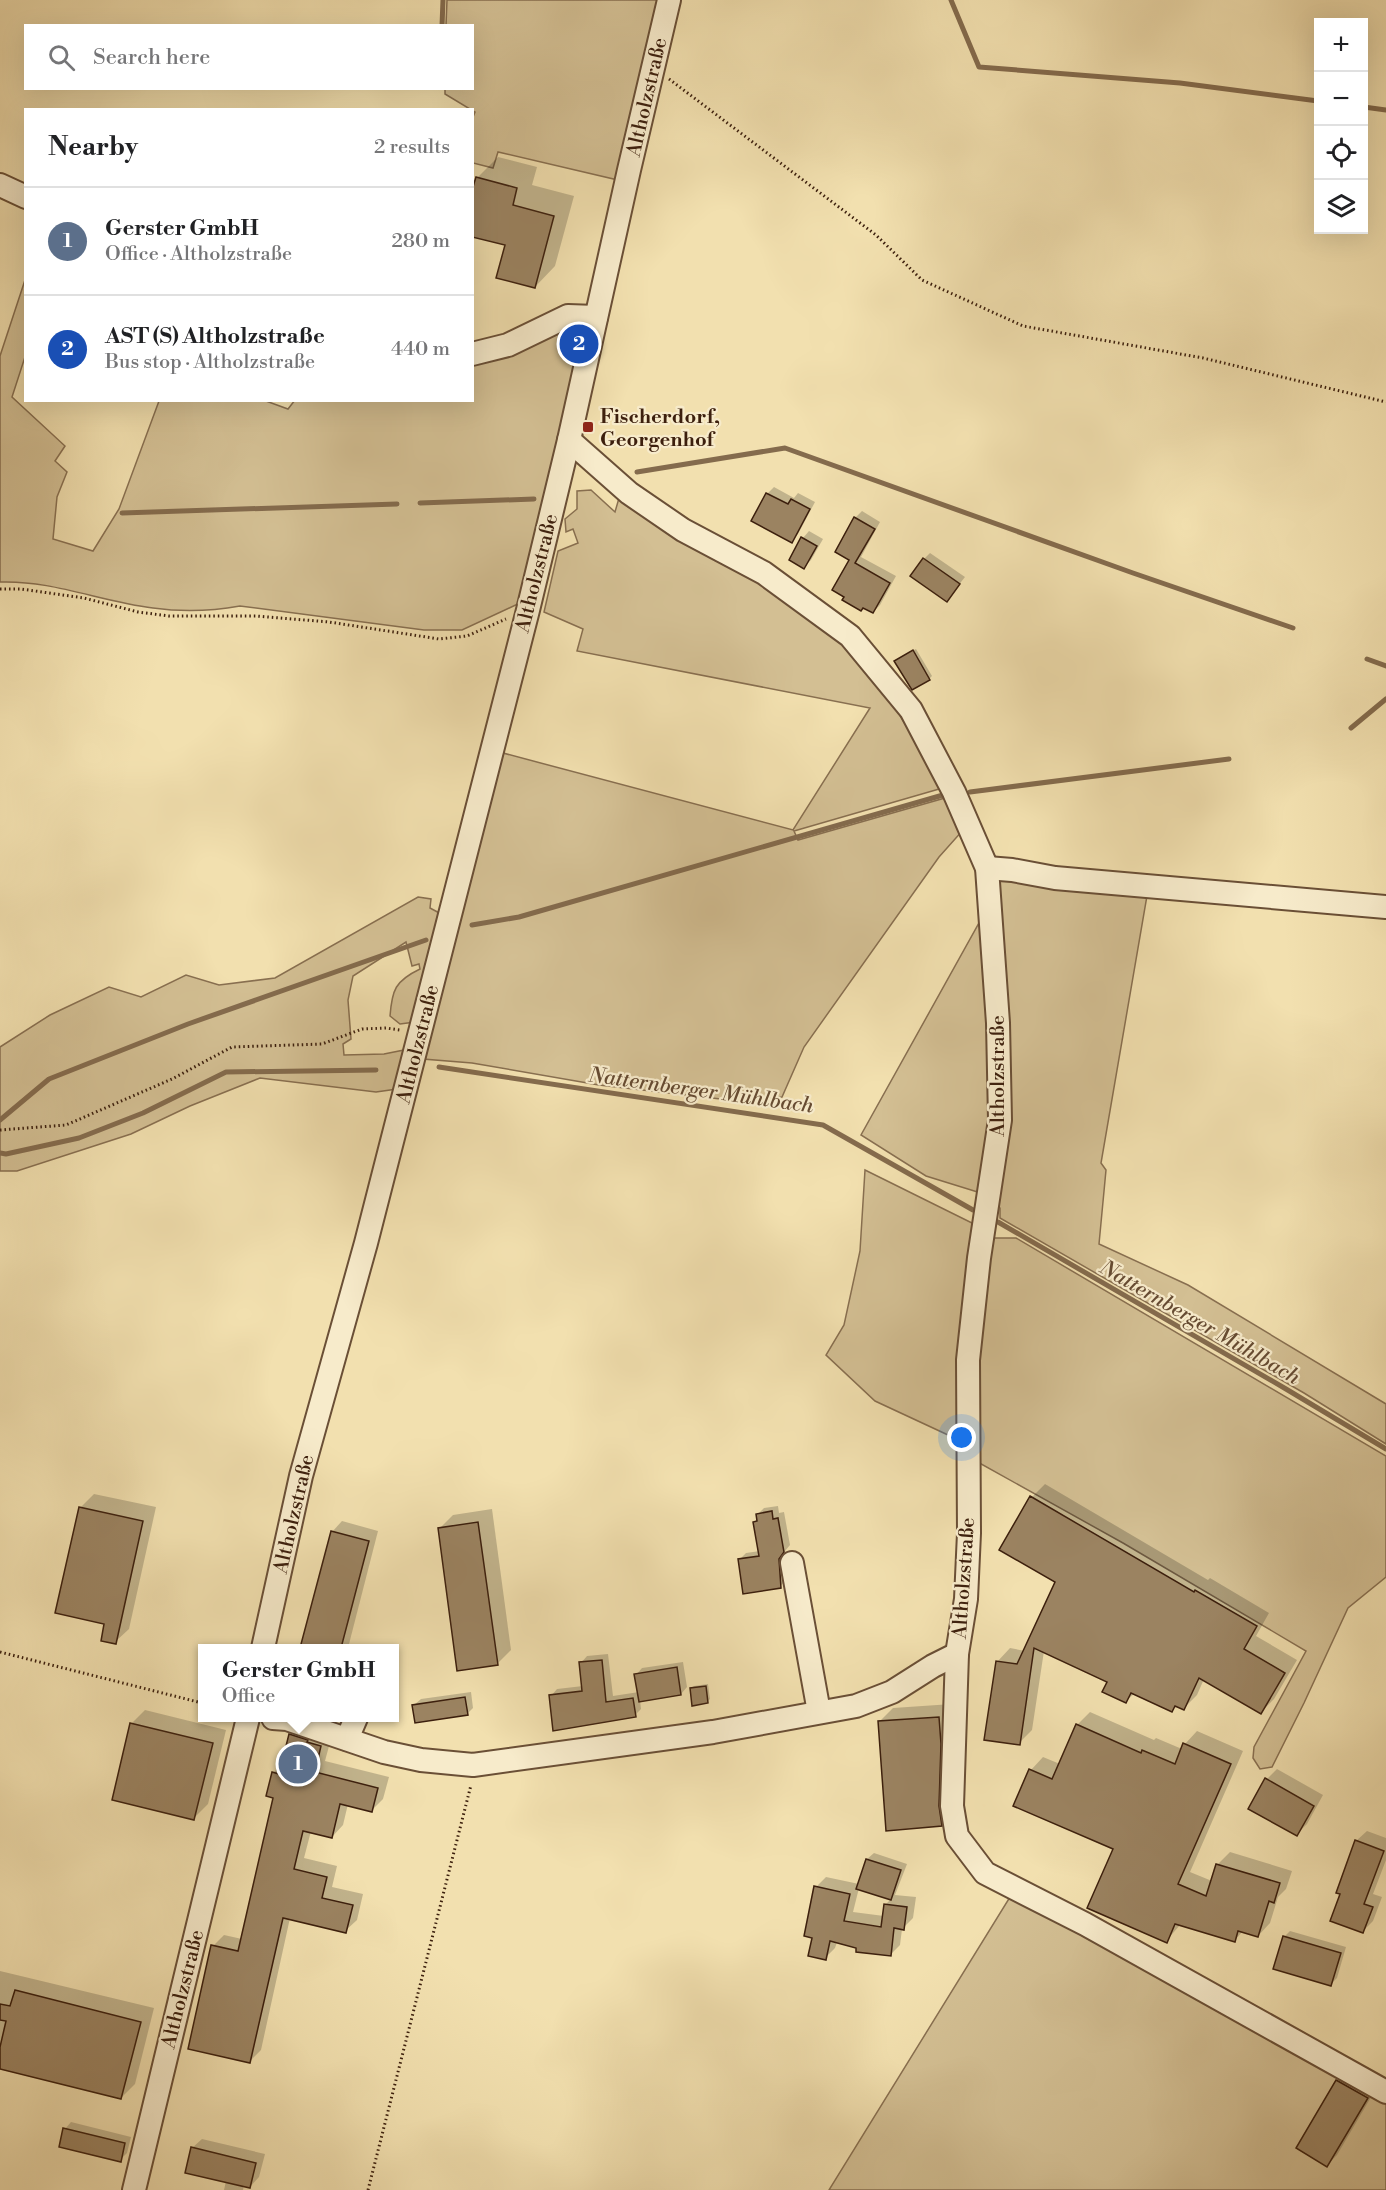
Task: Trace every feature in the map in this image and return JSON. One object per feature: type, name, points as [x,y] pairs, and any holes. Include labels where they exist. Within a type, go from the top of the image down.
[{"type":"street","name":"Altholzstraße","points":[[264,1644],[301,1476],[366,1243],[528,610],[669,0]]},
{"type":"street","points":[[0,185],[24,196]]},
{"type":"street","points":[[474,354],[508,345],[568,316],[596,317]]},
{"type":"street","name":"Altholzstraße","points":[[296,1722],[384,1752],[421,1760],[473,1765],[713,1732],[856,1706],[892,1692],[957,1654],[966,1599],[969,1533],[968,1360],[979,1258],[1000,1120],[998,1023],[987,868],[954,792],[911,710],[850,636],[764,573],[723,549],[683,530],[629,493],[569,440]]},
{"type":"street","points":[[987,868],[1078,880],[1386,907]]},
{"type":"street","points":[[792,1563],[819,1712]]},
{"type":"street","points":[[957,1654],[952,1806],[957,1836],[985,1873],[1084,1924],[1386,2092]]},
{"type":"street","name":"Altholzstraße","points":[[134,2190],[247,1722]]},
{"type":"street","points":[[347,1739],[354,1722]]},
{"type":"path","points":[[654,67],[876,235],[922,280],[1023,326],[1203,358],[1386,402]]},
{"type":"path","points":[[0,589],[21,588],[84,598],[138,612],[169,616],[256,616],[329,622],[439,639],[467,636],[528,610]]},
{"type":"path","points":[[0,1130],[66,1125],[172,1079],[232,1047],[322,1044],[362,1029],[386,1028],[419,1034]]},
{"type":"path","points":[[0,1652],[198,1702]]},
{"type":"path","points":[[368,2190],[471,1789],[473,1765]]},
{"type":"shaded area","points":[[447,0],[659,0],[618,180],[498,152],[493,168],[474,163],[474,108],[468,108],[445,94],[445,90],[474,90],[474,24],[446,24]]},
{"type":"shaded area","points":[[24,283],[24,360],[12,397],[65,446],[55,461],[67,472],[57,497],[53,539],[93,551],[119,509],[159,402],[269,402],[288,409],[293,402],[474,402],[474,364],[561,330],[573,329],[582,337],[520,603],[462,630],[424,630],[240,606],[197,610],[164,609],[134,605],[39,584],[0,582],[0,356]]},
{"type":"shaded area","points":[[591,490],[615,512],[619,498],[729,560],[836,634],[882,686],[907,727],[924,741],[946,787],[794,831],[798,840],[945,798],[964,829],[939,857],[804,1047],[782,1097],[738,1101],[599,1085],[472,1063],[423,1059],[503,753],[793,830],[870,708],[577,651],[583,629],[544,612],[558,551],[578,543],[573,529],[566,532],[565,519],[577,509],[577,491]]},
{"type":"shaded area","points":[[1000,871],[1148,890],[1101,1163],[1106,1170],[1099,1244],[1188,1285],[1386,1404],[1386,1444],[1304,1393],[1000,1218],[1000,1208],[994,1203],[991,881]]},
{"type":"shaded area","points":[[418,897],[431,899],[430,908],[443,915],[415,1022],[400,1024],[390,1016],[396,987],[420,969],[419,964],[412,966],[406,942],[353,976],[348,1000],[351,1039],[343,1044],[344,1055],[384,1054],[404,1050],[397,1089],[376,1092],[260,1078],[190,1106],[131,1134],[17,1171],[0,1171],[0,1047],[50,1015],[109,987],[141,997],[186,975],[219,985],[275,978]]},
{"type":"shaded area","points":[[984,914],[994,1110],[984,1194],[926,1176],[861,1135]]},
{"type":"shaded area","points":[[865,1170],[974,1224],[961,1441],[875,1401],[826,1355],[844,1325],[860,1251]]},
{"type":"shaded area","points":[[988,1238],[1016,1238],[1386,1456],[1386,1577],[1348,1608],[1272,1767],[1260,1769],[1253,1758],[1254,1747],[1306,1651],[1123,1543],[974,1460],[974,1368]]},
{"type":"shaded area","points":[[1010,1897],[1386,2099],[1386,2190],[829,2190]]},
{"type":"building","points":[[476,177],[517,188],[513,205],[554,216],[535,288],[496,278],[505,245],[474,237]]},
{"type":"building","points":[[766,493],[788,504],[791,499],[810,509],[792,543],[751,521]]},
{"type":"building","points":[[854,517],[875,529],[855,563],[890,583],[873,613],[863,608],[861,611],[842,600],[844,597],[832,590],[849,560],[835,552]]},
{"type":"building","points":[[801,537],[817,546],[804,569],[789,560]]},
{"type":"building","points":[[923,558],[960,584],[947,602],[910,576]]},
{"type":"building","points":[[913,650],[930,680],[912,690],[894,661]]},
{"type":"building","points":[[1030,1496],[1194,1592],[1195,1590],[1257,1626],[1244,1649],[1285,1673],[1261,1714],[1199,1678],[1184,1710],[1175,1706],[1172,1712],[1131,1693],[1126,1703],[1102,1692],[1107,1682],[1034,1648],[1020,1745],[984,1740],[996,1661],[1017,1664],[1055,1582],[999,1550]]},
{"type":"building","points":[[79,1507],[143,1521],[116,1644],[101,1641],[104,1624],[55,1613]]},
{"type":"building","points":[[772,1511],[773,1519],[778,1518],[784,1552],[779,1559],[781,1588],[743,1594],[738,1559],[759,1556],[753,1522],[757,1521],[756,1514]]},
{"type":"building","points":[[478,1522],[498,1665],[457,1671],[438,1528]]},
{"type":"building","points":[[331,1531],[369,1541],[342,1644],[301,1644]]},
{"type":"building","points":[[602,1660],[606,1702],[633,1698],[636,1717],[553,1731],[549,1695],[582,1691],[579,1662]]},
{"type":"building","points":[[677,1667],[681,1695],[639,1702],[634,1674]]},
{"type":"building","points":[[706,1686],[708,1703],[692,1706],[690,1688]]},
{"type":"building","points":[[465,1697],[468,1715],[415,1723],[412,1705]]},
{"type":"building","points":[[939,1717],[941,1744],[939,1806],[942,1826],[886,1831],[878,1721]]},
{"type":"building","points":[[130,1723],[213,1743],[194,1820],[112,1800]]},
{"type":"building","points":[[1076,1724],[1141,1753],[1142,1750],[1175,1764],[1183,1743],[1231,1764],[1178,1884],[1206,1896],[1216,1864],[1280,1883],[1274,1903],[1269,1901],[1258,1937],[1238,1931],[1235,1942],[1175,1924],[1167,1943],[1087,1908],[1113,1849],[1013,1806],[1029,1769],[1052,1779]]},
{"type":"building","points":[[289,1734],[321,1746],[315,1772],[378,1788],[372,1812],[340,1804],[332,1838],[303,1831],[294,1869],[327,1877],[322,1898],[353,1905],[346,1933],[283,1918],[250,2063],[188,2049],[211,1945],[238,1951],[273,1798],[266,1796],[272,1772],[279,1774]]},
{"type":"building","points":[[1265,1778],[1314,1806],[1297,1836],[1248,1809]]},
{"type":"building","points":[[1355,1840],[1384,1851],[1364,1904],[1373,1907],[1363,1933],[1330,1921],[1340,1894],[1336,1893]]},
{"type":"building","points":[[866,1859],[901,1870],[891,1900],[856,1889]]},
{"type":"building","points":[[814,1886],[850,1894],[844,1921],[881,1927],[884,1904],[907,1907],[904,1930],[894,1928],[891,1956],[856,1952],[856,1948],[830,1941],[826,1960],[808,1956],[812,1938],[804,1936]]},
{"type":"building","points":[[1283,1936],[1341,1953],[1331,1986],[1273,1969]]},
{"type":"building","points":[[15,1990],[141,2022],[121,2099],[0,2069],[0,2047],[6,2021],[0,2020],[0,2004],[10,2006]]},
{"type":"building","points":[[1336,2080],[1368,2098],[1327,2167],[1296,2148]]},
{"type":"building","points":[[63,2128],[125,2143],[121,2162],[59,2147]]},
{"type":"building","points":[[191,2147],[256,2163],[250,2188],[185,2173]]},
{"type":"waterway","points":[[442,24],[443,0]]},
{"type":"waterway","points":[[951,0],[979,67],[1180,83],[1314,100]]},
{"type":"waterway","points":[[1368,108],[1386,110]]},
{"type":"waterway","points":[[637,472],[785,448],[1293,628]]},
{"type":"waterway","points":[[420,503],[534,499]]},
{"type":"waterway","points":[[122,513],[397,504]]},
{"type":"waterway","points":[[1367,659],[1386,666]]},
{"type":"waterway","points":[[1351,728],[1386,699]]},
{"type":"waterway","points":[[970,792],[1229,759]]},
{"type":"waterway","points":[[472,925],[519,917],[943,795]]},
{"type":"waterway","points":[[0,1120],[49,1079],[188,1024],[426,940]]},
{"type":"waterway","name":"Natternberger Mühlbach","points":[[439,1067],[823,1125],[973,1210]]},
{"type":"waterway","name":"Natternberger Mühlbach","points":[[0,1153],[6,1154],[79,1138],[143,1113],[226,1072],[376,1070]]},
{"type":"waterway","name":"Natternberger Mühlbach","points":[[998,1222],[1386,1449]]},
{"type":"place","name":"AST (S) Altholzstraße","points":[[579,344]]},
{"type":"place","name":"Fischerdorf, Georgenhof","points":[[588,427]]},
{"type":"place","name":"Gerster GmbH","points":[[298,1764]]}]
